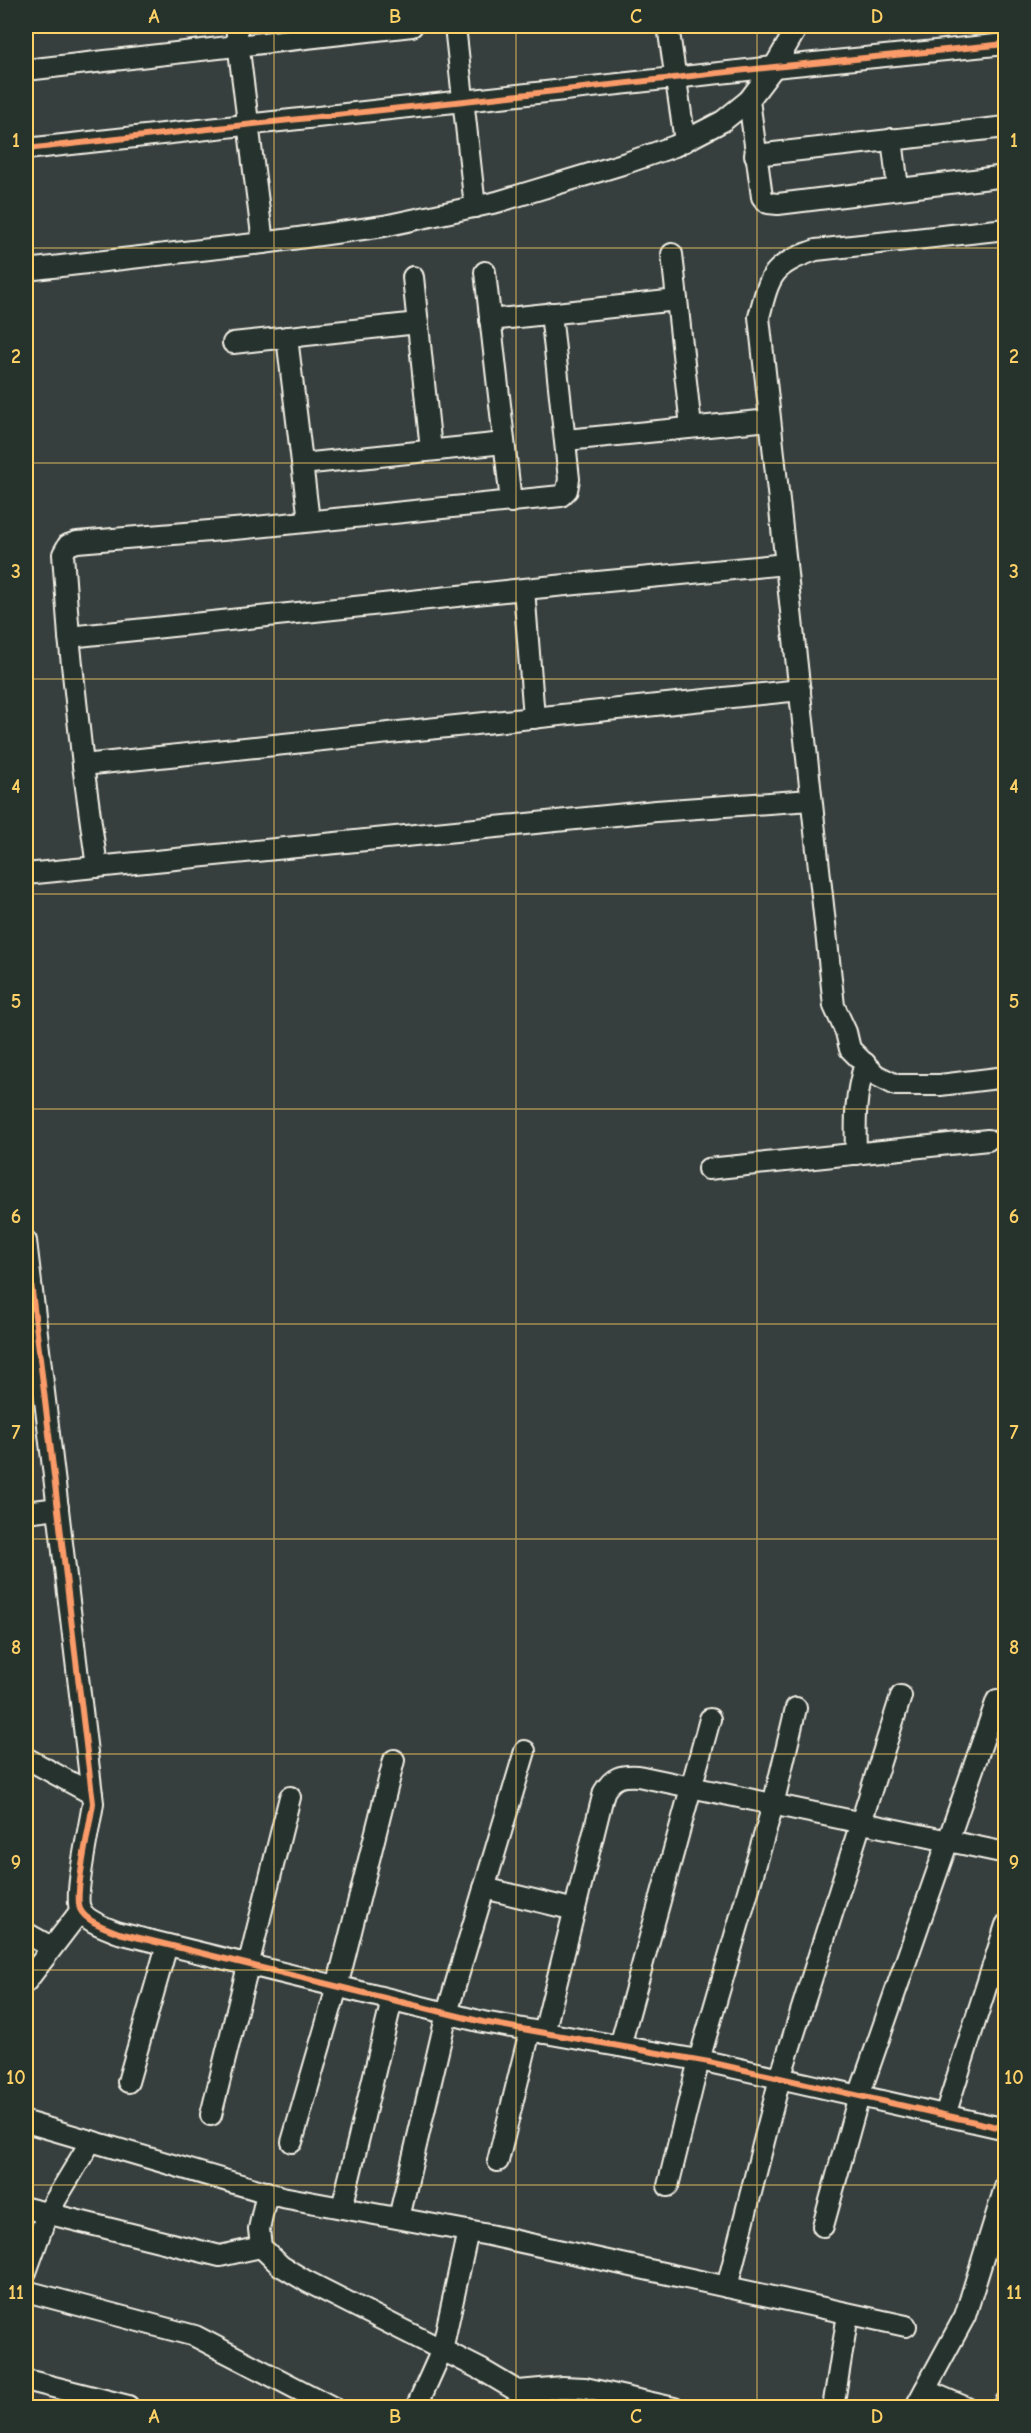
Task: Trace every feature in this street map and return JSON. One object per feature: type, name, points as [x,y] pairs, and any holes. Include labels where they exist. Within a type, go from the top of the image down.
[{"type":"street","points":[[236,26],[263,243]]},
{"type":"street","points":[[26,70],[412,26]]},
{"type":"street","points":[[455,26],[475,207]]},
{"type":"street","points":[[668,26],[685,141]]},
{"type":"street","points":[[26,270],[263,243],[384,226],[475,207],[626,163],[685,141],[723,121],[749,100],[774,67],[798,26]]},
{"type":"street","points":[[26,149],[675,77],[1005,44]]},
{"type":"street","points":[[749,100],[762,197],[768,202],[777,204],[1005,176]]},
{"type":"street","points":[[755,155],[1005,127]]},
{"type":"street","points":[[892,139],[898,188]]},
{"type":"street","points":[[1005,229],[816,250],[790,259],[771,276],[759,317],[834,1006],[846,1032],[850,1049],[876,1075],[896,1085],[940,1085],[1005,1077]]},
{"type":"street","points":[[672,254],[691,427]]},
{"type":"street","points":[[485,272],[510,502]]},
{"type":"street","points":[[413,277],[431,450]]},
{"type":"street","points":[[490,320],[677,300]]},
{"type":"street","points":[[97,867],[83,765],[63,571],[63,554],[68,545],[77,542],[561,496],[567,490],[569,479],[551,313]]},
{"type":"street","points":[[233,343],[418,323]]},
{"type":"street","points":[[287,337],[309,521]]},
{"type":"street","points":[[566,440],[770,420]]},
{"type":"street","points":[[302,464],[504,443]]},
{"type":"street","points":[[69,637],[786,564]]},
{"type":"street","points":[[524,589],[534,718]]},
{"type":"street","points":[[83,765],[800,690]]},
{"type":"street","points":[[26,874],[656,811],[812,800]]},
{"type":"street","points":[[856,1154],[855,1111],[858,1088],[866,1063]]},
{"type":"street","points":[[708,1169],[988,1140]]},
{"type":"street","points":[[26,1241],[92,1794],[90,1830],[78,1894],[81,1910],[88,1919],[119,1934],[447,2013],[537,2032],[699,2060],[1005,2129]]},
{"type":"street","points":[[26,1512],[57,1508]]},
{"type":"street","points":[[727,2287],[780,2078],[901,1696]]},
{"type":"street","points":[[823,2226],[859,2096],[997,1700]]},
{"type":"street","points":[[668,2186],[699,2060],[773,1805],[796,1708]]},
{"type":"street","points":[[620,2046],[710,1719]]},
{"type":"street","points":[[399,2218],[447,2013],[525,1751]]},
{"type":"street","points":[[292,2142],[337,1987],[394,1760]]},
{"type":"street","points":[[27,1763],[92,1794]]},
{"type":"street","points":[[498,2161],[575,1910],[604,1792],[615,1778],[623,1775],[638,1776],[1005,1853]]},
{"type":"street","points":[[211,2115],[290,1797]]},
{"type":"street","points":[[484,1888],[575,1910]]},
{"type":"street","points":[[26,1982],[81,1910]]},
{"type":"street","points":[[945,2115],[1005,1925]]},
{"type":"street","points":[[26,1933],[51,1947]]},
{"type":"street","points":[[128,2082],[167,1945]]},
{"type":"street","points":[[342,2208],[392,2000]]},
{"type":"street","points":[[26,2122],[267,2192],[468,2231],[906,2326]]},
{"type":"street","points":[[26,2272],[47,2214],[91,2141]]},
{"type":"street","points":[[967,2408],[920,2399],[965,2316],[1005,2184]]},
{"type":"street","points":[[267,2192],[259,2229],[261,2247],[281,2266],[306,2281],[442,2349],[546,2408]]},
{"type":"street","points":[[26,2208],[220,2256],[261,2247]]},
{"type":"street","points":[[416,2408],[442,2349],[468,2231]]},
{"type":"street","points":[[26,2291],[195,2336],[334,2408]]},
{"type":"street","points":[[833,2408],[848,2314]]},
{"type":"street","points":[[26,2380],[128,2406]]},
{"type":"street","points":[[519,2391],[562,2387],[585,2388],[670,2407]]},
{"type":"street","points":[[1003,2408],[1005,2402]]},
{"type":"cycle path","points":[[26,149],[774,67],[1006,44]]},
{"type":"cycle path","points":[[26,1241],[93,1803],[79,1889],[80,1909],[87,1918],[119,1933],[483,2022],[709,2062],[1006,2129]]}]
